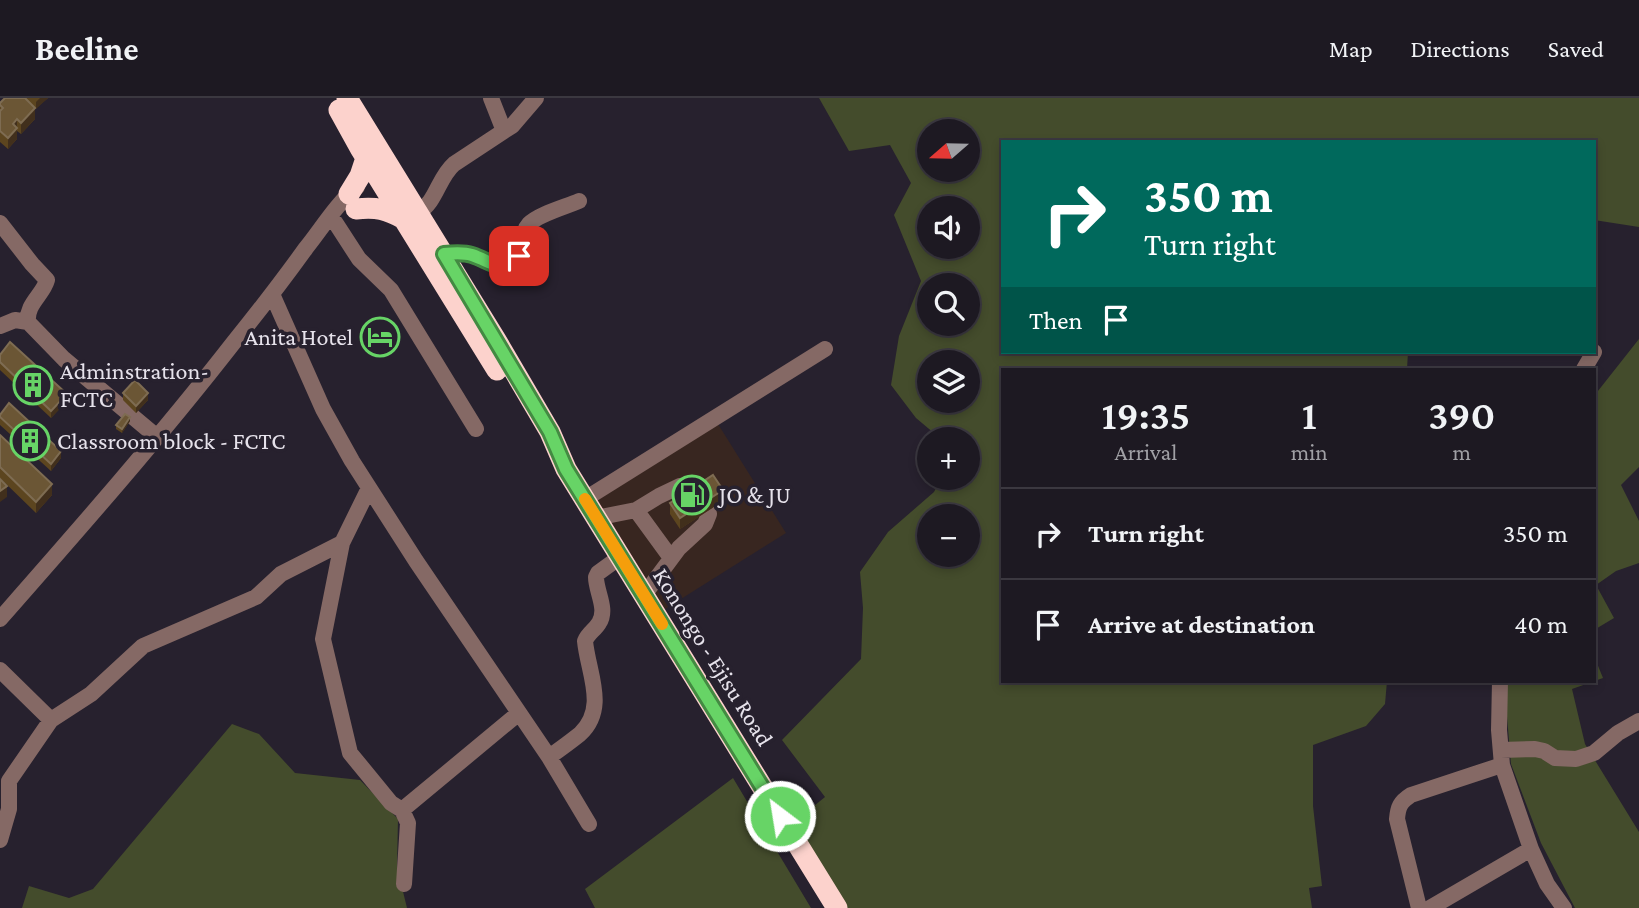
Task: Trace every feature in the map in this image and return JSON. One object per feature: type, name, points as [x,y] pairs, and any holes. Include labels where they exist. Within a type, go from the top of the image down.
[{"type":"highway","name":"Konongo - Ejisu Road","points":[[333,98],[411,216],[540,440],[566,469]]},
{"type":"highway","name":"Konongo - Ejisu Road","points":[[347,98],[377,165]]},
{"type":"highway","points":[[377,165],[360,176],[352,202],[411,216]]},
{"type":"highway","name":"Konongo - Ejisu Road","points":[[411,216],[444,254],[550,432],[566,469],[837,908]]},
{"type":"street","points":[[491,98],[504,131]]},
{"type":"street","points":[[411,216],[431,202],[447,170],[512,126],[536,98]]},
{"type":"street","points":[[0,619],[201,384],[329,225],[333,210],[395,190]]},
{"type":"street","points":[[444,254],[468,254],[493,265],[512,262],[523,248],[525,230],[530,223],[579,201]]},
{"type":"street","points":[[0,223],[47,279],[45,287],[32,303],[27,315],[30,325]]},
{"type":"street","points":[[329,225],[391,290],[476,429]]},
{"type":"street","points":[[272,294],[323,408],[369,488],[549,757],[589,824]]},
{"type":"street","points":[[0,326],[15,320],[30,325],[80,373],[157,437]]},
{"type":"street","points":[[585,499],[825,349]]},
{"type":"street","points":[[596,518],[636,510],[680,486],[690,485],[699,495]]},
{"type":"street","points":[[369,488],[342,543],[323,639],[350,753],[391,803],[402,810],[408,823],[404,884]]},
{"type":"street","points":[[636,510],[671,558]]},
{"type":"street","points":[[644,595],[679,548],[705,524],[708,510]]},
{"type":"street","points":[[0,840],[9,809],[9,781],[51,720],[91,694],[143,646],[256,597],[281,574],[342,543]]},
{"type":"street","points":[[549,757],[579,734],[592,716],[596,703],[585,641],[602,615],[596,577],[620,557]]},
{"type":"street","points":[[0,670],[51,720]]},
{"type":"street","points":[[1500,683],[1501,758],[1531,849],[1548,884],[1564,908]]},
{"type":"street","points":[[402,810],[519,713]]},
{"type":"street","points":[[1419,908],[1397,819],[1402,801],[1410,795],[1501,758],[1535,749],[1555,758],[1576,759],[1594,753],[1618,733],[1639,721]]},
{"type":"street","points":[[1430,908],[1531,849]]},
{"type":"shaded area","points":[[718,424],[786,533],[665,609],[597,500]]},
{"type":"green space","points":[[819,98],[1639,98],[1639,227],[1596,220],[1596,140],[1001,140],[1001,354],[1408,354],[1407,368],[1001,368],[1001,683],[1387,683],[1385,704],[1366,726],[1313,745],[1313,806],[1322,886],[1309,888],[1312,908],[847,908],[793,823],[825,797],[782,740],[861,659],[863,608],[860,572],[888,532],[917,507],[917,567],[980,567],[980,504],[920,504],[935,490],[980,490],[980,427],[927,427],[916,418],[891,385],[899,336],[917,291],[917,336],[980,336],[980,273],[918,273],[894,215],[911,183],[890,145],[849,151]]},
{"type":"green space","points":[[1639,339],[1639,467],[1621,485],[1639,521],[1639,563],[1616,571],[1596,585],[1596,393]]},
{"type":"green space","points":[[1596,585],[1614,618],[1596,629]]},
{"type":"green space","points":[[1596,661],[1603,678],[1596,680]]},
{"type":"green space","points":[[1506,683],[1589,683],[1572,689],[1585,744],[1639,832],[1639,908],[1575,908],[1541,843],[1511,764]]},
{"type":"green space","points":[[232,724],[259,734],[295,773],[360,780],[398,819],[397,867],[407,908],[22,908],[29,886],[69,898],[93,889]]},
{"type":"green space","points":[[733,778],[811,908],[595,908],[585,889]]},
{"type":"building","points":[[5,98],[25,98],[35,108],[21,123],[17,119],[13,124],[17,128],[8,138],[0,131],[0,111],[3,108],[0,103]]},
{"type":"building","name":"Adminstration- FCTC","points":[[10,342],[67,394],[51,411],[0,362],[0,355]]},
{"type":"building","points":[[135,380],[148,393],[136,406],[123,393]]},
{"type":"building","name":"Classroom block - FCTC","points":[[9,403],[61,451],[51,464],[0,417]]},
{"type":"building","points":[[125,414],[130,417],[122,429],[116,425]]},
{"type":"building","points":[[0,435],[52,484],[36,502],[0,467]]},
{"type":"building","points":[[713,475],[723,490],[680,518],[670,503]]},
{"type":"building","points":[[0,479],[7,486],[0,491]]},
{"type":"slow traffic","points":[[585,499],[662,624]]},
{"type":"place","name":"Anita Hotel","points":[[380,337]]},
{"type":"place","name":"Adminstration- FCTC","points":[[33,385]]},
{"type":"place","name":"Classroom block - FCTC","points":[[30,441]]},
{"type":"place","name":"JO & JU","points":[[692,495]]},
{"type":"route","points":[[519,256],[512,262],[493,265],[468,254],[444,254],[550,432],[566,469],[780,816]]}]
